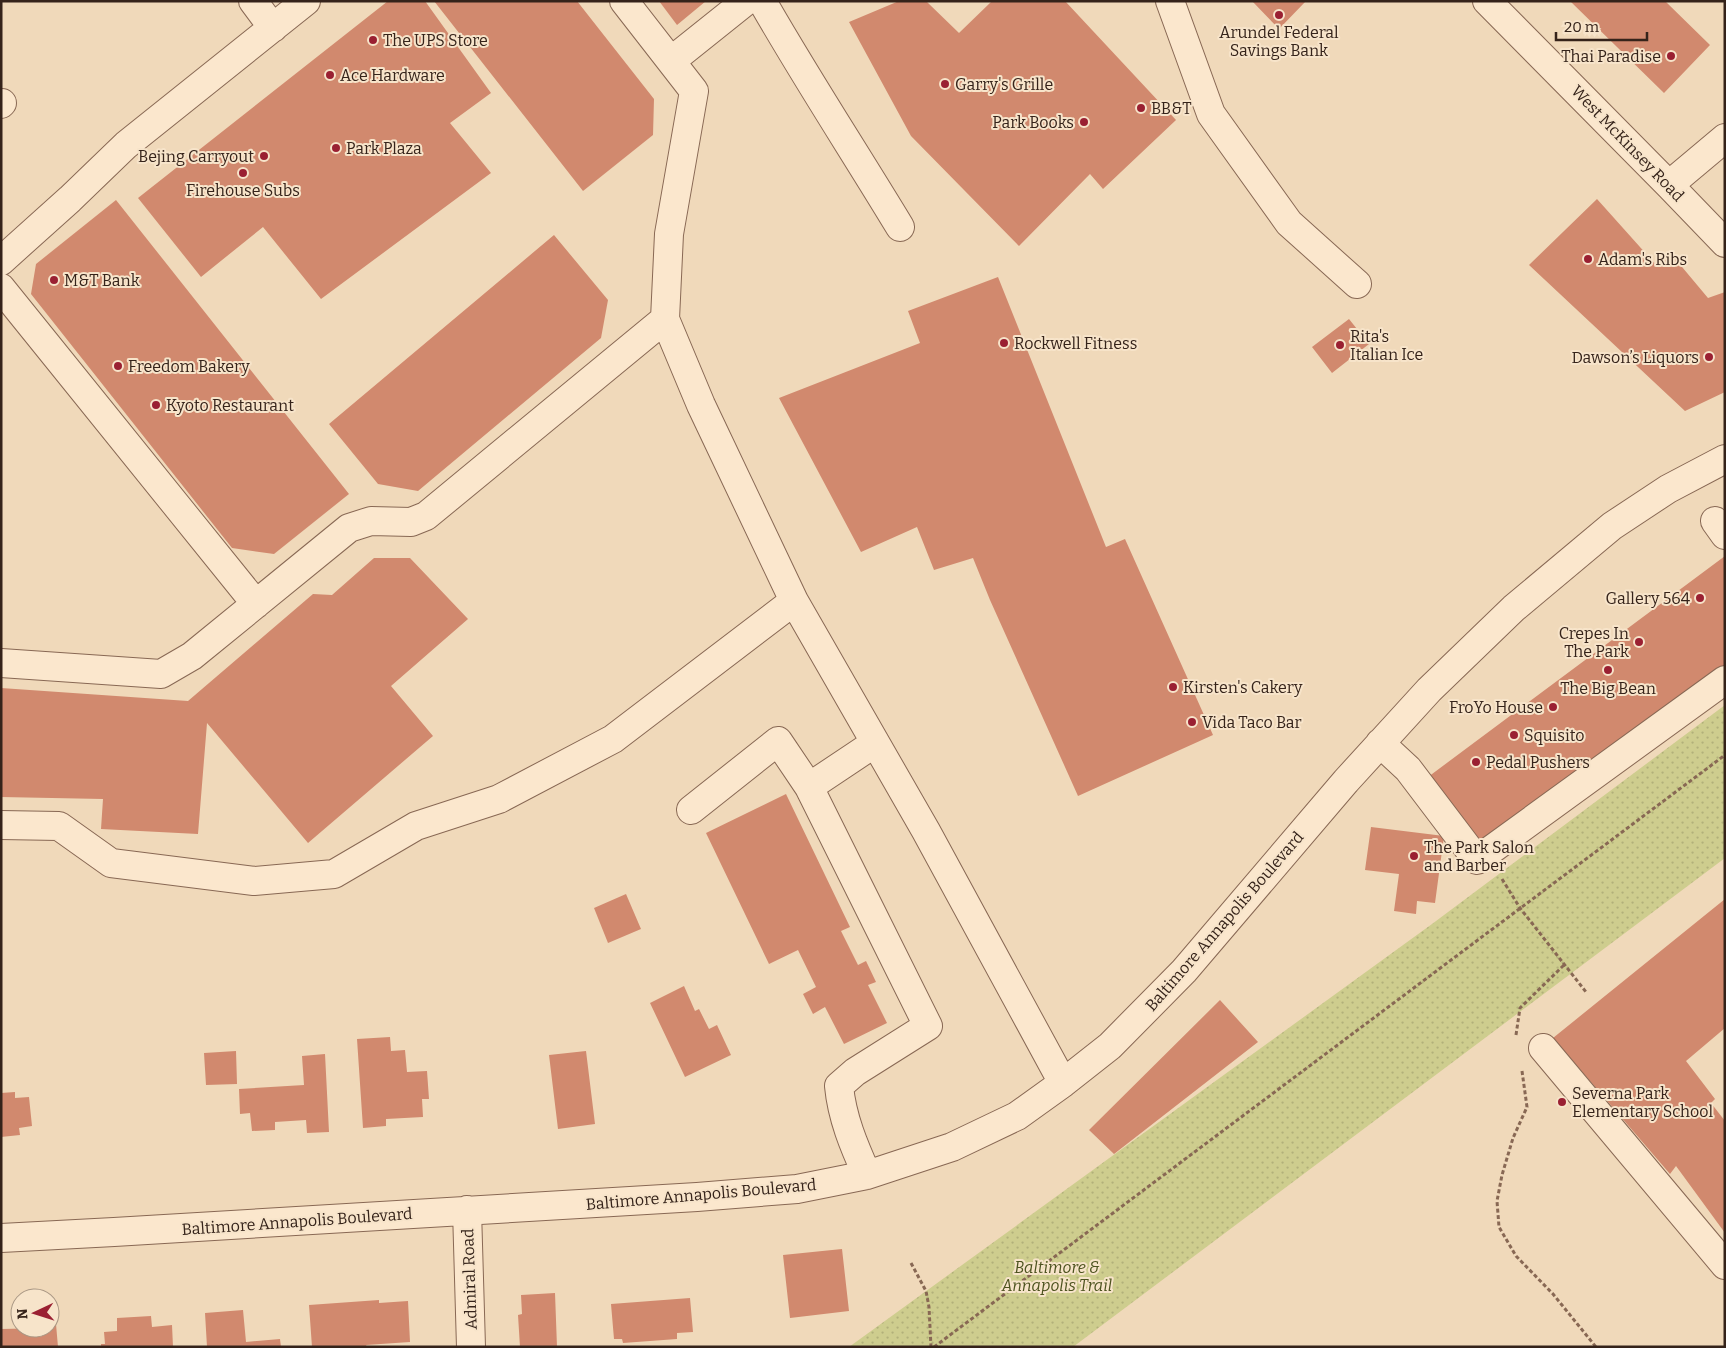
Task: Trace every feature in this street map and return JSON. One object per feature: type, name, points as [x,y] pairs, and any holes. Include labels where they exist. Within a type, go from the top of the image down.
[{"type":"street","points":[[254,1],[273,28]]},
{"type":"street","points":[[1,260],[70,199],[126,145],[306,1]]},
{"type":"street","points":[[624,1],[694,90],[669,234],[665,319],[701,405],[794,601],[926,831],[1063,1083]]},
{"type":"street","points":[[671,61],[746,1]]},
{"type":"street","points":[[762,1],[801,70],[849,143],[900,227]]},
{"type":"street","points":[[1170,1],[1211,114],[1289,223],[1357,284]]},
{"type":"street","name":"West McKinsey Road","points":[[1487,1],[1724,241]]},
{"type":"street","points":[[1669,185],[1725,138]]},
{"type":"street","points":[[1,288],[256,604]]},
{"type":"street","points":[[1,663],[161,674],[192,656],[349,528],[370,521],[411,522],[426,516],[665,319]]},
{"type":"street","name":"Baltimore Annapolis Boulevard","points":[[1,1238],[797,1189],[867,1174],[952,1147],[1017,1116],[1110,1046],[1184,971],[1346,781],[1429,690],[1514,608],[1612,526],[1668,490],[1725,460]]},
{"type":"street","points":[[1,826],[59,826],[111,863],[254,881],[334,874],[416,826],[499,799],[612,739],[794,601]]},
{"type":"street","points":[[1380,744],[1408,768],[1477,860],[1725,680]]},
{"type":"street","points":[[691,810],[778,742],[808,788],[928,1026],[855,1072],[839,1086],[841,1104],[852,1142],[867,1174]]},
{"type":"street","points":[[808,788],[875,743]]},
{"type":"street","points":[[1543,1048],[1725,1265]]},
{"type":"street","name":"Admiral Road","points":[[467,1210],[471,1347]]},
{"type":"path","points":[[932,1347],[1725,755]]},
{"type":"path","points":[[1500,876],[1520,908],[1586,992]]},
{"type":"path","points":[[1517,1040],[1515,1031],[1520,1008],[1564,964]]},
{"type":"path","points":[[1521,1069],[1527,1106],[1513,1138],[1502,1175],[1497,1201],[1498,1227],[1516,1256],[1553,1294],[1596,1347]]},
{"type":"path","points":[[911,1263],[926,1291],[932,1347]]},
{"type":"green space","name":"Baltimore & Annapolis Trail","points":[[1725,705],[1725,858],[1073,1347],[849,1347],[1432,924]]},
{"type":"building","name":"Park Plaza","points":[[388,1],[425,1],[491,93],[450,123],[491,173],[321,299],[263,227],[201,277],[138,198]]},
{"type":"building","points":[[434,1],[577,1],[654,99],[653,135],[583,191]]},
{"type":"building","points":[[659,1],[706,1],[677,25]]},
{"type":"building","points":[[899,1],[926,1],[959,33],[992,1],[1065,1],[1176,120],[1103,189],[1090,174],[1019,246],[911,136],[849,22]]},
{"type":"building","name":"Arundel Federal Savings Bank","points":[[1252,1],[1306,1],[1279,29]]},
{"type":"building","points":[[1570,1],[1665,1],[1710,45],[1664,93]]},
{"type":"building","points":[[1597,199],[1657,266],[1672,255],[1708,298],[1725,292],[1725,392],[1685,411],[1529,265]]},
{"type":"building","points":[[116,200],[349,494],[274,554],[232,548],[31,294],[36,264]]},
{"type":"building","points":[[554,235],[608,300],[601,338],[418,491],[378,484],[329,424]]},
{"type":"building","points":[[998,277],[1106,547],[1125,539],[1213,735],[1078,796],[973,558],[934,570],[917,527],[861,552],[779,398],[920,343],[908,311]]},
{"type":"building","name":"Rita's Italian Ice","points":[[1349,319],[1369,344],[1332,373],[1312,347]]},
{"type":"building","points":[[1725,556],[1725,670],[1482,850],[1428,777]]},
{"type":"building","points":[[374,558],[410,558],[468,619],[391,686],[433,736],[308,843],[207,723],[198,834],[101,829],[103,799],[1,797],[1,688],[188,701],[313,594],[332,595]]},
{"type":"building","points":[[786,794],[850,927],[841,931],[858,965],[866,961],[876,982],[868,985],[887,1023],[844,1044],[825,1007],[813,1014],[803,994],[816,987],[798,950],[769,964],[706,833]]},
{"type":"building","points":[[1371,827],[1444,836],[1435,903],[1417,901],[1416,914],[1394,911],[1399,874],[1365,870]]},
{"type":"building","points":[[626,894],[641,929],[608,943],[594,908]]},
{"type":"building","name":"Severna Park Elementary School","points":[[1725,899],[1725,1028],[1686,1061],[1715,1099],[1711,1103],[1725,1121],[1725,1233],[1676,1166],[1670,1174],[1553,1038]]},
{"type":"building","points":[[684,986],[695,1011],[699,1009],[709,1029],[717,1025],[731,1055],[685,1077],[650,1003]]},
{"type":"building","points":[[1220,1000],[1258,1042],[1114,1154],[1089,1130]]},
{"type":"building","points":[[390,1037],[391,1051],[405,1050],[407,1072],[427,1071],[429,1099],[422,1099],[423,1117],[386,1119],[386,1126],[363,1128],[357,1039]]},
{"type":"building","points":[[236,1051],[237,1084],[206,1085],[204,1053]]},
{"type":"building","points":[[586,1051],[595,1124],[558,1129],[549,1055]]},
{"type":"building","points":[[325,1054],[329,1132],[307,1133],[306,1120],[275,1122],[275,1130],[252,1131],[250,1113],[240,1114],[239,1089],[304,1085],[302,1056]]},
{"type":"building","points":[[15,1092],[15,1098],[29,1097],[32,1126],[19,1128],[20,1135],[1,1137],[1,1093]]},
{"type":"building","points":[[842,1249],[849,1311],[790,1318],[783,1255]]},
{"type":"building","points":[[555,1293],[557,1347],[520,1347],[518,1315],[522,1314],[521,1295]]},
{"type":"building","points":[[690,1298],[693,1332],[677,1333],[677,1339],[623,1343],[622,1339],[614,1339],[611,1304]]},
{"type":"building","points":[[379,1300],[379,1303],[408,1301],[410,1342],[366,1345],[367,1347],[312,1347],[309,1305]]},
{"type":"building","points":[[243,1310],[246,1342],[280,1339],[281,1347],[207,1347],[205,1313]]},
{"type":"building","points":[[151,1316],[152,1327],[172,1325],[173,1347],[101,1347],[101,1344],[105,1344],[104,1332],[117,1331],[117,1318]]},
{"type":"building","points":[[1,1329],[10,1329],[10,1338],[57,1338],[58,1347],[1,1347]]},
{"type":"place","name":"Arundel Federal Savings Bank","points":[[1279,15]]},
{"type":"place","name":"The UPS Store","points":[[373,40]]},
{"type":"place","name":"Thai Paradise","points":[[1671,56]]},
{"type":"place","name":"Ace Hardware","points":[[330,75]]},
{"type":"place","name":"Garry's Grille","points":[[945,84]]},
{"type":"place","name":"BB&T","points":[[1141,108]]},
{"type":"place","name":"Park Books","points":[[1084,122]]},
{"type":"place","name":"Park Plaza","points":[[336,148]]},
{"type":"place","name":"Bejing Carryout","points":[[264,156]]},
{"type":"place","name":"Firehouse Subs","points":[[243,173]]},
{"type":"place","name":"Adam's Ribs","points":[[1588,259]]},
{"type":"place","name":"M&T Bank","points":[[54,280]]},
{"type":"place","name":"Rockwell Fitness","points":[[1004,343]]},
{"type":"place","name":"Rita's Italian Ice","points":[[1340,345]]},
{"type":"place","name":"Dawson’s Liquors","points":[[1709,357]]},
{"type":"place","name":"Freedom Bakery","points":[[118,366]]},
{"type":"place","name":"Kyoto Restaurant","points":[[156,405]]},
{"type":"place","name":"Gallery 564","points":[[1700,598]]},
{"type":"place","name":"Crepes In The Park","points":[[1639,642]]},
{"type":"place","name":"The Big Bean","points":[[1608,670]]},
{"type":"place","name":"Kirsten's Cakery","points":[[1173,687]]},
{"type":"place","name":"FroYo House","points":[[1553,707]]},
{"type":"place","name":"Vida Taco Bar","points":[[1192,722]]},
{"type":"place","name":"Squisito","points":[[1514,735]]},
{"type":"place","name":"Pedal Pushers","points":[[1476,762]]},
{"type":"place","name":"The Park Salon and Barber","points":[[1414,856]]},
{"type":"place","name":"Severna Park Elementary School","points":[[1562,1102]]}]
